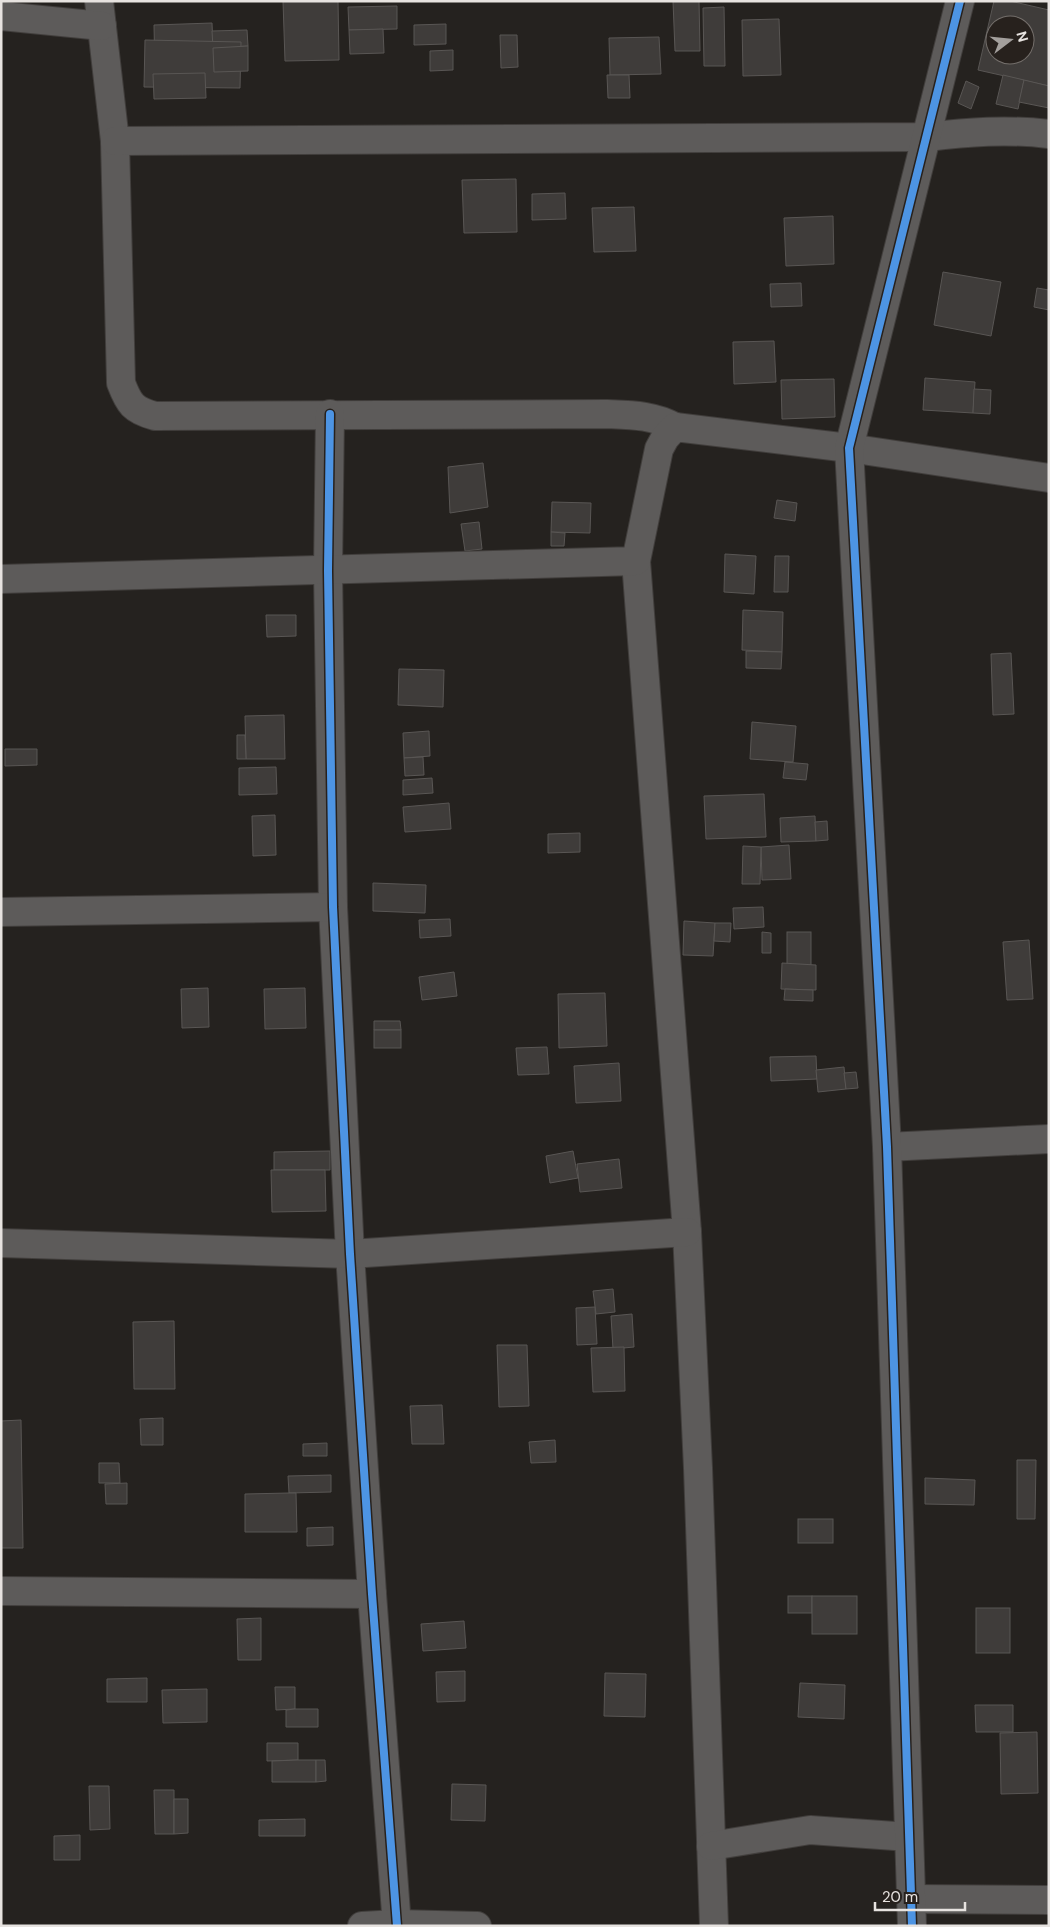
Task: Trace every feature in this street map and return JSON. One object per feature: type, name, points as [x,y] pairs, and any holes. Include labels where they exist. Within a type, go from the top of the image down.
[{"type":"street","points":[[960,1],[848,448],[887,1147],[912,1912],[1049,1900]]},
{"type":"street","points":[[1,16],[100,14],[115,141],[121,383],[128,402],[140,412],[156,416],[330,414],[607,414],[647,416],[675,427],[848,448],[1049,478]]},
{"type":"street","points":[[115,141],[926,137],[975,131],[1024,131],[1049,134]]},
{"type":"street","points":[[330,414],[328,571],[333,906],[350,1254],[372,1594],[397,1925]]},
{"type":"street","points":[[675,427],[665,438],[659,449],[636,561],[687,1232],[698,1468],[714,1926]]},
{"type":"street","points":[[1,579],[636,561]]},
{"type":"street","points":[[1,912],[333,906]]},
{"type":"street","points":[[887,1147],[1049,1139]]},
{"type":"street","points":[[1,1244],[350,1254],[687,1232]]},
{"type":"street","points":[[1,1592],[372,1594]]},
{"type":"street","points":[[711,1846],[810,1830],[909,1837]]},
{"type":"street","points":[[362,1926],[478,1926]]},
{"type":"building","points":[[283,1],[338,1],[339,60],[285,61]]},
{"type":"building","points":[[673,1],[699,1],[700,51],[675,51]]},
{"type":"building","points":[[994,1],[1010,1],[1049,10],[1049,86],[978,70],[985,40],[985,65],[1035,65],[1035,15],[991,15]]},
{"type":"building","points":[[397,6],[397,29],[349,30],[348,7]]},
{"type":"building","points":[[724,7],[725,66],[704,66],[703,8]]},
{"type":"building","points":[[779,19],[781,75],[743,76],[742,20]]},
{"type":"building","points":[[212,23],[214,72],[155,74],[154,25]]},
{"type":"building","points":[[446,24],[446,44],[414,45],[414,25]]},
{"type":"building","points":[[383,29],[384,53],[350,54],[349,30]]},
{"type":"building","points":[[247,30],[248,46],[213,48],[212,31]]},
{"type":"building","points":[[500,35],[517,35],[518,67],[501,68]]},
{"type":"building","points":[[659,37],[661,74],[610,75],[609,38]]},
{"type":"building","points":[[145,40],[241,42],[240,88],[144,87]]},
{"type":"building","points":[[248,46],[248,71],[214,72],[213,48]]},
{"type":"building","points":[[453,50],[453,70],[430,71],[430,51]]},
{"type":"building","points":[[205,73],[206,98],[154,99],[153,74]]},
{"type":"building","points":[[607,75],[629,75],[630,98],[608,98]]},
{"type":"building","points":[[1003,75],[1024,80],[1018,109],[996,104]]},
{"type":"building","points":[[1024,80],[1049,86],[1049,108],[1019,102]]},
{"type":"building","points":[[966,81],[979,87],[971,109],[958,103]]},
{"type":"building","points":[[516,179],[517,232],[464,233],[462,180]]},
{"type":"building","points":[[565,193],[566,219],[532,220],[532,194]]},
{"type":"building","points":[[634,207],[636,251],[594,252],[592,208]]},
{"type":"building","points":[[833,216],[834,264],[786,266],[784,218]]},
{"type":"building","points":[[943,272],[1001,282],[991,336],[934,325]]},
{"type":"building","points":[[801,283],[802,306],[771,307],[770,284]]},
{"type":"building","points":[[1037,288],[1049,290],[1049,310],[1034,307]]},
{"type":"building","points":[[774,341],[776,382],[734,384],[733,342]]},
{"type":"building","points":[[925,378],[975,382],[973,413],[923,410]]},
{"type":"building","points":[[834,379],[835,417],[782,419],[781,380]]},
{"type":"building","points":[[974,389],[991,390],[990,414],[973,413]]},
{"type":"building","points":[[483,463],[488,507],[450,513],[448,467]]},
{"type":"building","points":[[777,500],[797,503],[795,521],[774,518]]},
{"type":"building","points":[[552,502],[591,503],[590,533],[551,532]]},
{"type":"building","points":[[479,522],[482,549],[465,551],[461,524]]},
{"type":"building","points":[[551,532],[565,533],[564,546],[551,546]]},
{"type":"building","points":[[725,554],[756,556],[754,594],[724,592]]},
{"type":"building","points":[[775,556],[789,556],[788,592],[774,592]]},
{"type":"building","points":[[743,610],[783,612],[782,652],[742,650]]},
{"type":"building","points":[[266,615],[296,615],[296,636],[267,637]]},
{"type":"building","points":[[746,651],[782,652],[781,669],[746,668]]},
{"type":"building","points":[[1011,653],[1014,714],[993,715],[991,654]]},
{"type":"building","points":[[399,669],[444,670],[443,707],[398,705]]},
{"type":"building","points":[[284,715],[285,759],[246,759],[245,716]]},
{"type":"building","points":[[752,722],[796,726],[793,762],[750,759]]},
{"type":"building","points":[[429,731],[430,756],[404,758],[403,733]]},
{"type":"building","points":[[237,735],[245,735],[246,759],[237,759]]},
{"type":"building","points":[[5,749],[37,749],[37,765],[5,766]]},
{"type":"building","points":[[423,757],[424,775],[405,776],[404,758]]},
{"type":"building","points":[[785,762],[808,764],[806,780],[783,778]]},
{"type":"building","points":[[276,767],[277,794],[239,795],[239,768]]},
{"type":"building","points":[[432,778],[433,793],[403,795],[403,780]]},
{"type":"building","points":[[764,794],[766,837],[706,839],[704,796]]},
{"type":"building","points":[[449,803],[451,829],[405,832],[403,807]]},
{"type":"building","points":[[275,815],[276,855],[253,856],[252,816]]},
{"type":"building","points":[[815,816],[816,841],[781,842],[780,818]]},
{"type":"building","points":[[827,821],[828,840],[816,841],[815,822]]},
{"type":"building","points":[[580,833],[580,852],[548,853],[548,834]]},
{"type":"building","points":[[789,845],[791,879],[762,880],[761,847]]},
{"type":"building","points":[[743,846],[761,847],[760,884],[742,884]]},
{"type":"building","points":[[373,883],[426,885],[425,913],[373,911]]},
{"type":"building","points":[[763,907],[764,927],[734,929],[733,908]]},
{"type":"building","points":[[450,919],[451,936],[420,938],[419,920]]},
{"type":"building","points":[[684,921],[715,923],[713,956],[683,955]]},
{"type":"building","points":[[715,923],[731,923],[730,942],[714,941]]},
{"type":"building","points":[[762,932],[771,933],[771,953],[762,953]]},
{"type":"building","points":[[787,932],[811,932],[811,965],[787,965]]},
{"type":"building","points":[[1029,940],[1033,999],[1007,1000],[1003,942]]},
{"type":"building","points":[[782,963],[816,965],[816,990],[781,989]]},
{"type":"building","points":[[454,972],[457,996],[422,1000],[419,977]]},
{"type":"building","points":[[208,988],[209,1027],[182,1028],[181,989]]},
{"type":"building","points":[[305,988],[306,1028],[265,1029],[264,989]]},
{"type":"building","points":[[785,989],[813,990],[813,1001],[784,1000]]},
{"type":"building","points":[[605,993],[607,1046],[559,1048],[558,994]]},
{"type":"building","points":[[374,1021],[400,1021],[401,1030],[374,1030]]},
{"type":"building","points":[[374,1030],[401,1030],[401,1048],[374,1048]]},
{"type":"building","points":[[547,1047],[549,1074],[518,1075],[516,1048]]},
{"type":"building","points":[[816,1056],[817,1079],[771,1081],[770,1057]]},
{"type":"building","points":[[619,1063],[621,1101],[576,1103],[574,1066]]},
{"type":"building","points":[[844,1067],[846,1089],[818,1092],[816,1070]]},
{"type":"building","points":[[856,1072],[858,1088],[846,1089],[844,1073]]},
{"type":"building","points":[[330,1151],[330,1170],[274,1170],[274,1152]]},
{"type":"building","points":[[573,1151],[578,1178],[550,1183],[546,1156]]},
{"type":"building","points":[[619,1159],[622,1188],[580,1192],[577,1164]]},
{"type":"building","points":[[271,1170],[325,1170],[326,1211],[272,1212]]},
{"type":"building","points":[[613,1289],[615,1312],[596,1314],[593,1291]]},
{"type":"building","points":[[595,1307],[597,1344],[577,1345],[576,1308]]},
{"type":"building","points":[[632,1314],[634,1347],[613,1349],[611,1316]]},
{"type":"building","points":[[174,1321],[175,1389],[134,1389],[133,1322]]},
{"type":"building","points":[[497,1345],[527,1345],[529,1406],[499,1407]]},
{"type":"building","points":[[624,1347],[625,1391],[593,1392],[591,1348]]},
{"type":"building","points":[[442,1405],[444,1444],[412,1444],[410,1406]]},
{"type":"building","points":[[163,1418],[163,1445],[141,1445],[140,1419]]},
{"type":"building","points":[[21,1420],[23,1548],[1,1548],[1,1421]]},
{"type":"building","points":[[555,1440],[556,1462],[531,1463],[529,1442]]},
{"type":"building","points":[[327,1443],[327,1456],[303,1456],[303,1444]]},
{"type":"building","points":[[1017,1460],[1036,1460],[1035,1519],[1017,1519]]},
{"type":"building","points":[[99,1463],[119,1463],[120,1483],[99,1483]]},
{"type":"building","points":[[331,1475],[331,1492],[289,1493],[288,1476]]},
{"type":"building","points":[[925,1478],[975,1480],[974,1505],[925,1504]]},
{"type":"building","points":[[127,1483],[127,1504],[106,1504],[105,1484]]},
{"type":"building","points":[[296,1493],[297,1532],[245,1532],[245,1494]]},
{"type":"building","points":[[798,1519],[833,1519],[833,1543],[798,1543]]},
{"type":"building","points":[[333,1527],[333,1545],[307,1546],[307,1528]]},
{"type":"building","points":[[788,1596],[812,1596],[812,1613],[788,1613]]},
{"type":"building","points":[[812,1596],[857,1596],[857,1634],[812,1634]]},
{"type":"building","points":[[976,1608],[1010,1608],[1010,1653],[976,1653]]},
{"type":"building","points":[[261,1618],[261,1660],[238,1660],[237,1619]]},
{"type":"building","points":[[464,1621],[466,1648],[423,1651],[421,1624]]},
{"type":"building","points":[[465,1671],[465,1701],[437,1702],[436,1672]]},
{"type":"building","points":[[605,1673],[646,1674],[645,1717],[604,1716]]},
{"type":"building","points":[[147,1678],[147,1702],[107,1702],[107,1679]]},
{"type":"building","points":[[800,1683],[845,1685],[844,1719],[798,1717]]},
{"type":"building","points":[[275,1687],[295,1687],[295,1709],[276,1710]]},
{"type":"building","points":[[207,1689],[207,1722],[163,1723],[162,1690]]},
{"type":"building","points":[[975,1705],[1013,1705],[1013,1732],[976,1732]]},
{"type":"building","points":[[318,1709],[318,1727],[286,1727],[286,1710]]},
{"type":"building","points":[[1037,1732],[1038,1793],[1001,1794],[1000,1733]]},
{"type":"building","points":[[267,1743],[298,1743],[298,1760],[267,1761]]},
{"type":"building","points":[[316,1760],[316,1782],[272,1782],[272,1761]]},
{"type":"building","points":[[316,1760],[325,1760],[326,1781],[316,1782]]},
{"type":"building","points":[[452,1784],[486,1785],[485,1821],[451,1820]]},
{"type":"building","points":[[89,1786],[109,1786],[110,1829],[90,1830]]},
{"type":"building","points":[[154,1790],[174,1790],[174,1834],[155,1834]]},
{"type":"building","points":[[174,1799],[188,1799],[188,1833],[174,1834]]},
{"type":"building","points":[[305,1819],[305,1836],[259,1836],[259,1820]]},
{"type":"building","points":[[80,1835],[80,1860],[54,1860],[54,1836]]},
{"type":"cycle path","points":[[912,1926],[887,1147],[849,448],[960,1]]},
{"type":"cycle path","points":[[330,414],[328,571],[333,907],[350,1254],[372,1594],[397,1926]]}]
